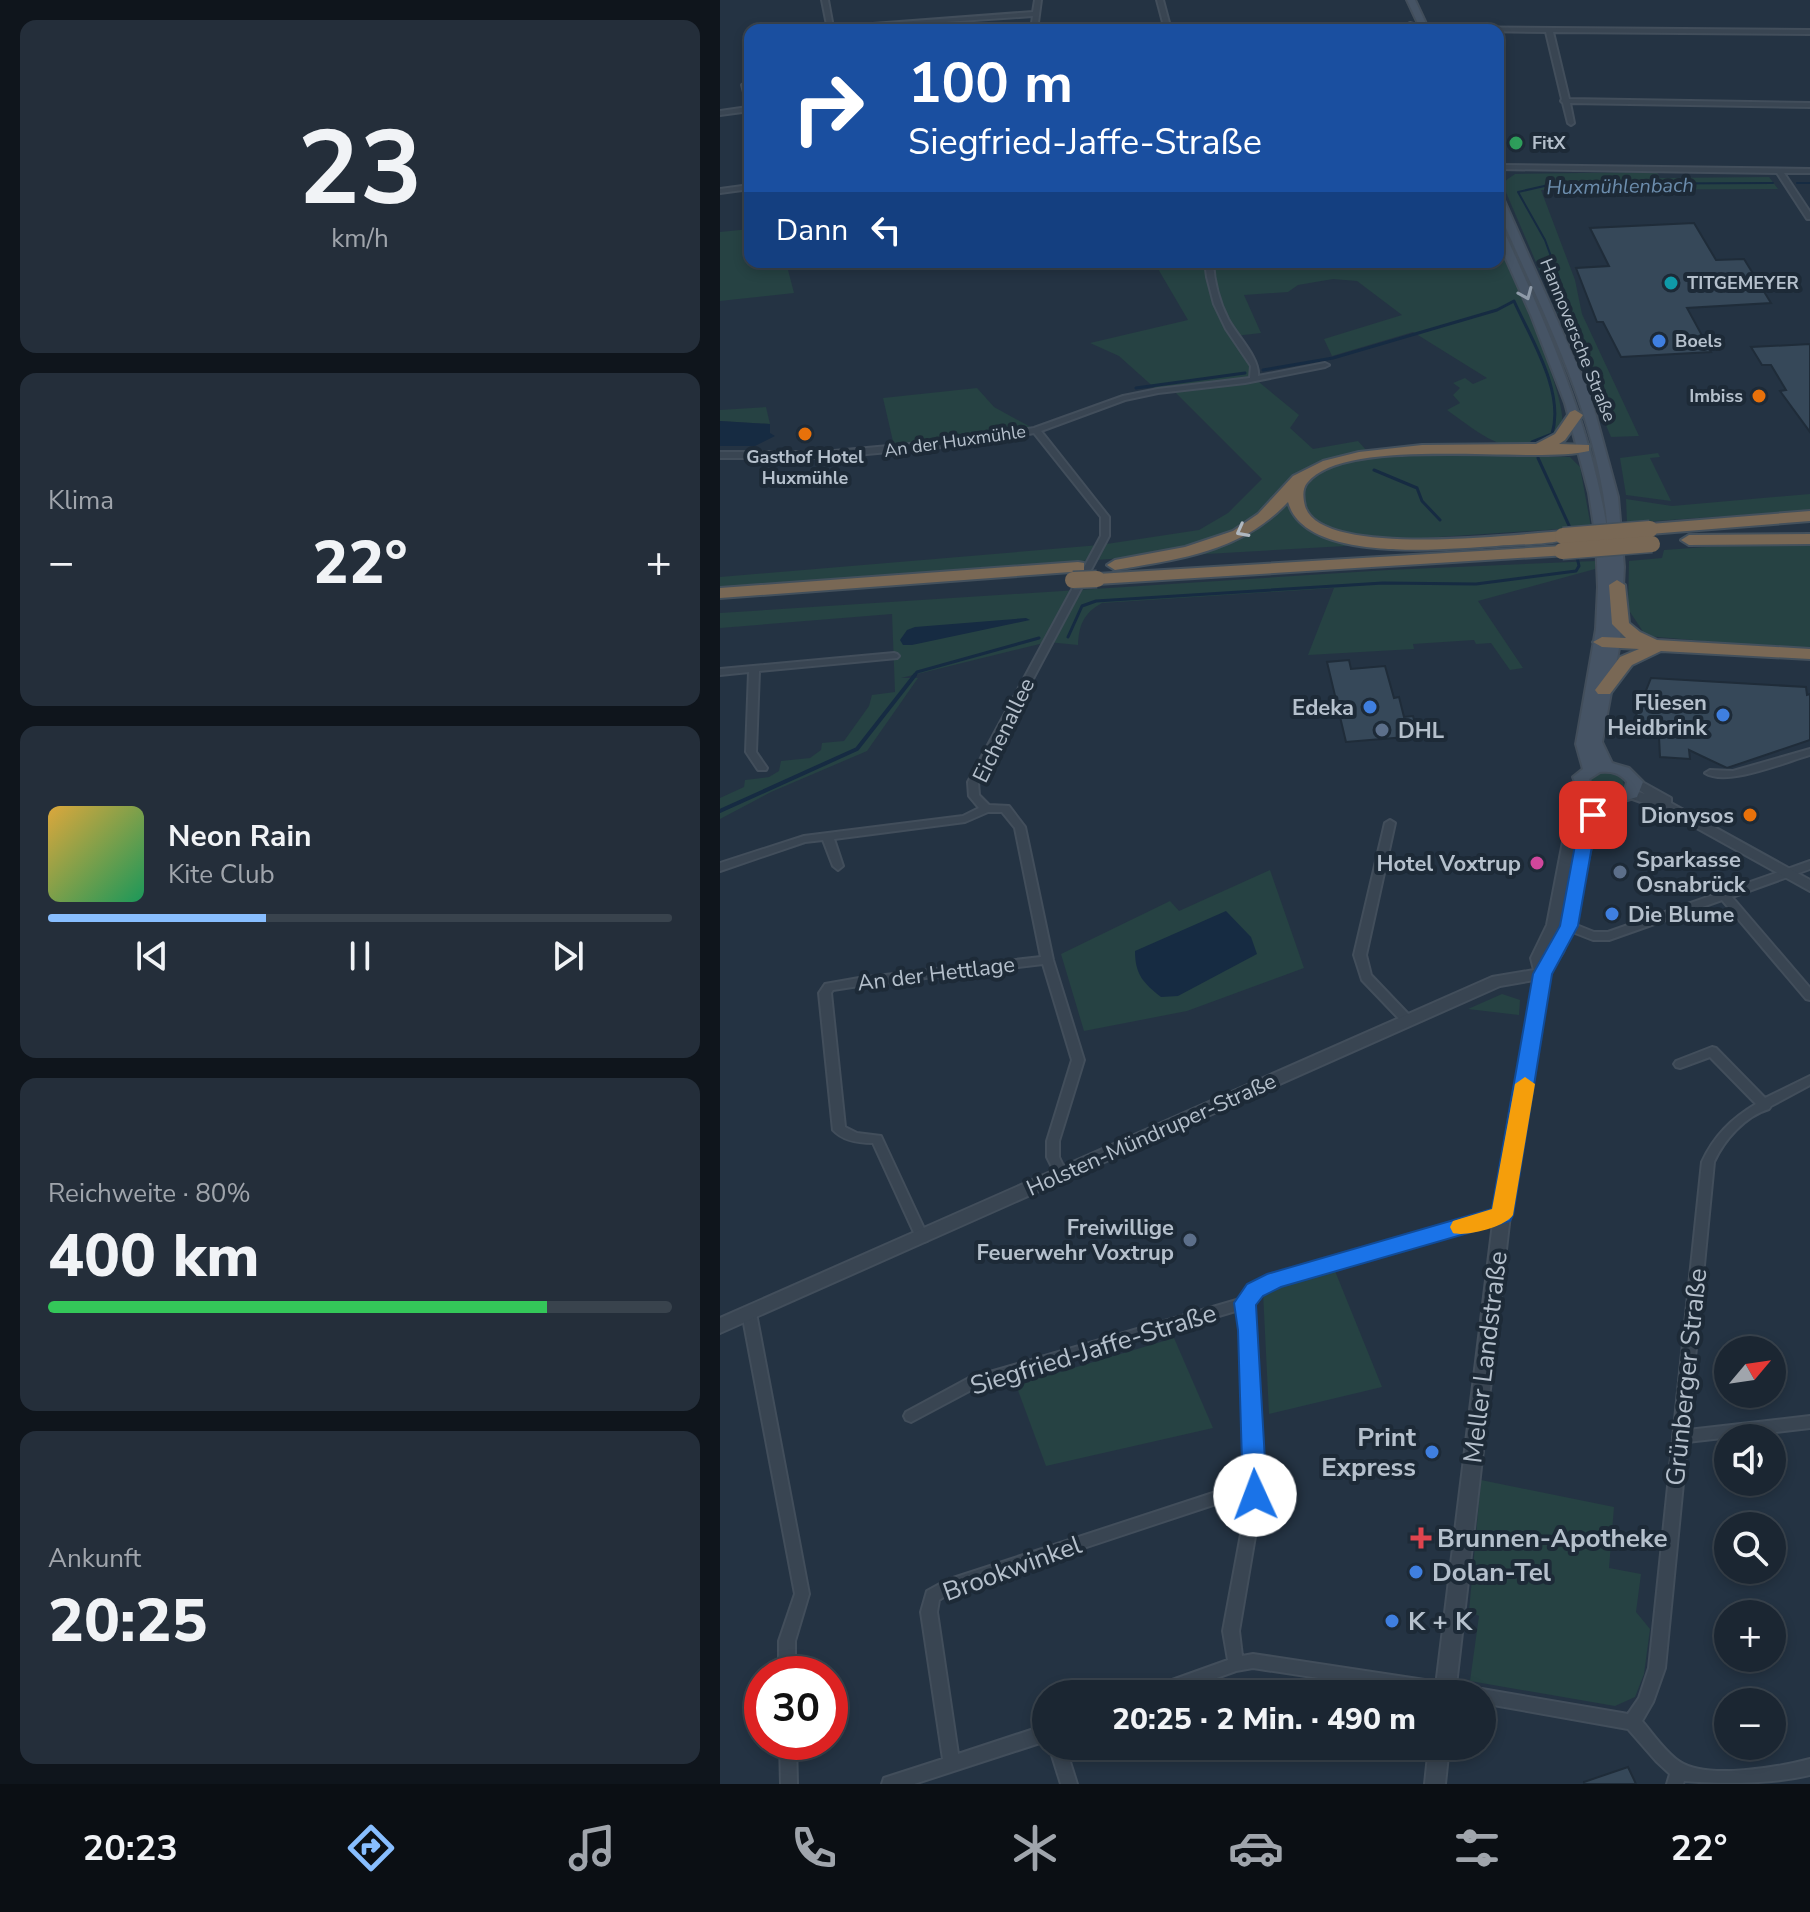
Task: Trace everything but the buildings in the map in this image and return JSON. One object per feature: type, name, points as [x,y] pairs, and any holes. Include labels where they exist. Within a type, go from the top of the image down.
[{"type":"highway","points":[[1529,449],[1560,437],[1575,415]]},
{"type":"highway","points":[[1104,570],[1176,554],[1232,537],[1272,510],[1299,479],[1328,465],[1373,456],[1593,448]]},
{"type":"highway","points":[[1299,479],[1295,500],[1300,512],[1319,529],[1352,540],[1436,545]]},
{"type":"highway","points":[[1104,570],[1563,544],[1810,516]]},
{"type":"highway","points":[[1689,540],[1810,528]]},
{"type":"highway","points":[[1651,536],[1689,540],[1810,539]]},
{"type":"highway","points":[[720,606],[1104,570],[1436,545],[1563,544]]},
{"type":"highway","points":[[720,593],[1075,573]]},
{"type":"highway","points":[[1617,585],[1619,617],[1626,630],[1645,640],[1677,648]]},
{"type":"highway","points":[[1607,642],[1810,654]]},
{"type":"highway","points":[[1604,690],[1631,657],[1677,648]]},
{"type":"main road","points":[[1399,0],[1409,24]]},
{"type":"main road","points":[[1411,0],[1422,24]]},
{"type":"main road","name":"Hannoversche Straße","points":[[1504,212],[1579,382],[1593,448],[1616,528],[1617,585],[1607,642]]},
{"type":"main road","name":"Hannoversche Straße","points":[[1504,243],[1575,415],[1593,448],[1602,529],[1607,642]]},
{"type":"main road","points":[[1598,768],[1595,742],[1604,690],[1607,642]]},
{"type":"main road","points":[[1598,768],[1584,751],[1584,729],[1607,642]]},
{"type":"main road","points":[[1598,768],[1621,769],[1633,788],[1608,801],[1590,795],[1580,781],[1598,768]]},
{"type":"street","points":[[825,0],[830,24]]},
{"type":"street","points":[[1035,24],[1038,0]]},
{"type":"street","points":[[1160,0],[1166,24]]},
{"type":"street","points":[[899,24],[1036,14]]},
{"type":"street","points":[[1504,30],[1810,32]]},
{"type":"street","points":[[1549,30],[1571,123]]},
{"type":"street","points":[[1564,101],[1810,105]]},
{"type":"street","points":[[720,113],[744,109]]},
{"type":"street","points":[[1504,167],[1810,171]]},
{"type":"street","points":[[1779,170],[1810,217]]},
{"type":"street","points":[[720,191],[744,188]]},
{"type":"street","points":[[1209,268],[1209,284],[1222,319],[1255,366],[1254,378]]},
{"type":"street","name":"An der Huxmühle","points":[[720,455],[895,450],[1036,430],[1123,398],[1325,365]]},
{"type":"street","name":"Eichenallee","points":[[1036,430],[1105,517],[1105,536],[973,782],[974,796],[986,809],[1005,808],[1020,827],[1047,960],[1078,1060],[1053,1141],[1053,1157],[1061,1174]]},
{"type":"street","points":[[720,672],[894,656]]},
{"type":"street","points":[[754,669],[751,752],[762,768]]},
{"type":"street","points":[[1710,773],[1733,774],[1810,752]]},
{"type":"street","points":[[1633,788],[1810,886]]},
{"type":"street","name":"Meller Landstraße","points":[[1542,974],[1538,958],[1554,925],[1573,826],[1590,795]]},
{"type":"street","name":"Meller Landstraße","points":[[1446,1680],[1502,1215],[1542,974],[1569,926],[1586,829],[1608,801]]},
{"type":"street","points":[[720,867],[804,839],[965,819],[986,809]]},
{"type":"street","points":[[1390,823],[1360,955],[1366,977],[1407,1020]]},
{"type":"street","points":[[827,835],[838,866]]},
{"type":"street","points":[[1569,926],[1593,936],[1609,936],[1810,865]]},
{"type":"street","points":[[1726,897],[1810,996]]},
{"type":"street","name":"An der Hettlage","points":[[922,1237],[877,1139],[855,1138],[839,1130],[825,993],[829,987],[859,982],[1047,960]]},
{"type":"street","name":"Holsten-Mündruper-Straße","points":[[720,1326],[1497,981],[1542,974]]},
{"type":"street","points":[[1680,1064],[1712,1051],[1765,1106]]},
{"type":"street","name":"Grünberger Straße","points":[[1632,1722],[1645,1702],[1657,1668],[1708,1162],[1714,1144],[1728,1128],[1810,1080]]},
{"type":"street","name":"Siegfried-Jaffe-Straße","points":[[911,1416],[969,1384],[1245,1303],[1255,1290],[1275,1280],[1502,1215]]},
{"type":"street","points":[[1236,1664],[1231,1631],[1255,1495],[1249,1330],[1245,1303]]},
{"type":"street","points":[[749,1313],[802,1594],[787,1641],[787,1656]]},
{"type":"street","points":[[1680,1437],[1810,1422]]},
{"type":"street","name":"Brookwinkel","points":[[952,1764],[929,1612],[932,1596],[947,1587],[1216,1498],[1255,1495]]},
{"type":"street","points":[[1191,1680],[1236,1664],[1273,1662],[1376,1680]]},
{"type":"street","points":[[1496,1698],[1632,1722],[1677,1778],[1740,1784],[1810,1767]]},
{"type":"street","points":[[890,1784],[1032,1738]]},
{"type":"street","points":[[788,1760],[789,1784]]},
{"type":"street","points":[[1061,1760],[1069,1784]]},
{"type":"street","points":[[1435,1784],[1438,1760]]},
{"type":"green space","points":[[1657,172],[1660,178],[1769,177],[1778,189],[1541,190],[1575,280],[1582,314],[1639,436],[1611,437],[1504,188],[1504,182],[1515,174]]},
{"type":"green space","points":[[744,230],[744,268],[788,268],[794,293],[720,301],[720,232]]},
{"type":"green space","points":[[1504,259],[1550,369],[1562,418],[1561,432],[1543,441],[1514,446],[1501,444],[1475,430],[1447,410],[1460,403],[1453,395],[1460,388],[1453,383],[1465,378],[1473,384],[1487,378],[1413,332],[1332,356],[1324,339],[1402,315],[1357,281],[1333,279],[1298,285],[1288,292],[1244,295],[1261,333],[1235,336],[1255,366],[1254,378],[1299,415],[1290,428],[1313,449],[1358,441],[1368,452],[1305,469],[1241,530],[1196,547],[1138,557],[720,587],[720,577],[1100,545],[1199,530],[1228,513],[1262,479],[1172,389],[1158,391],[1119,356],[1090,343],[1188,320],[1158,268],[1504,268]]},
{"type":"green space","points":[[977,388],[994,407],[1036,430],[895,450],[883,398]]},
{"type":"green space","points":[[766,407],[770,424],[720,421],[720,410]]},
{"type":"green space","points":[[1658,453],[1660,457],[1650,458],[1671,501],[1626,495],[1620,458]]},
{"type":"green space","points":[[1407,455],[1570,457],[1580,467],[1591,527],[1379,541],[1332,532],[1304,513],[1302,494],[1306,484],[1319,473],[1337,465]]},
{"type":"green space","points":[[1290,494],[1303,519],[1317,533],[1363,545],[1189,555],[1220,545],[1244,532]]},
{"type":"green space","points":[[1810,494],[1810,510],[1627,523],[1626,499],[1672,506]]},
{"type":"green space","points":[[1810,542],[1810,650],[1646,636],[1628,609],[1629,561],[1662,558],[1664,550]]},
{"type":"green space","points":[[1595,561],[1595,569],[1478,601],[1523,668],[1510,670],[1491,643],[1476,644],[1474,640],[1413,644],[1414,649],[1308,655],[1334,588],[1102,603],[1084,620],[1078,645],[1048,642],[901,678],[918,678],[867,751],[771,792],[720,819],[720,798],[744,787],[745,780],[769,777],[779,771],[781,761],[810,758],[821,750],[822,743],[844,741],[869,706],[872,695],[895,692],[892,614],[720,628],[720,613],[1388,570]]},
{"type":"green space","points":[[1605,772],[1622,777],[1625,789],[1610,795],[1593,789],[1591,777]]},
{"type":"green space","points":[[1270,870],[1304,968],[1187,1011],[1084,1031],[1061,954],[1170,901],[1179,911]]},
{"type":"green space","points":[[1502,994],[1520,1000],[1519,1015],[1468,1009]]},
{"type":"green space","points":[[1335,1271],[1382,1387],[1269,1414],[1263,1292]]},
{"type":"green space","points":[[1174,1338],[1213,1428],[1046,1466],[1016,1385]]},
{"type":"green space","points":[[1481,1480],[1614,1507],[1609,1568],[1641,1574],[1636,1612],[1650,1629],[1644,1674],[1635,1697],[1615,1706],[1496,1685],[1496,1680],[1470,1680],[1479,1616],[1469,1611]]},
{"type":"water","points":[[720,421],[770,424],[770,433],[775,436],[755,446],[720,446]]},
{"type":"water","points":[[1030,620],[912,645],[903,645],[900,640],[907,630],[915,627]]},
{"type":"water","points":[[1226,911],[1251,937],[1257,954],[1178,996],[1161,997],[1138,972],[1135,951]]},
{"type":"waterway","name":"Huxmühlenbach","points":[[1560,281],[1545,240],[1518,192],[1553,184],[1773,183]]},
{"type":"waterway","name":"Huxmühlenbach","points":[[1797,183],[1810,183]]},
{"type":"waterway","name":"Huxmühlenbach","points":[[1263,370],[1333,358],[1497,310],[1514,301],[1544,366],[1554,401],[1552,434],[1532,442]]},
{"type":"waterway","name":"Huxmühlenbach","points":[[1136,388],[1245,373]]},
{"type":"waterway","points":[[1538,458],[1572,532]]},
{"type":"waterway","points":[[1374,470],[1417,488],[1422,501],[1440,520]]},
{"type":"waterway","points":[[1068,637],[1082,606],[1096,601],[1383,583],[1476,584],[1576,571],[1579,566],[1576,553]]},
{"type":"waterway","points":[[913,677],[917,672],[1039,638]]},
{"type":"waterway","points":[[720,811],[857,749],[915,675]]},
{"type":"slow traffic","points":[[1460,1227],[1502,1215],[1525,1084]]},
{"type":"place","name":"FitX","points":[[1516,143]]},
{"type":"place","name":"TITGEMEYER","points":[[1671,283]]},
{"type":"place","name":"Boels","points":[[1659,341]]},
{"type":"place","name":"Imbiss","points":[[1759,396]]},
{"type":"place","name":"Gasthof Hotel Huxmühle","points":[[805,434]]},
{"type":"place","name":"Edeka","points":[[1370,707]]},
{"type":"place","name":"Fliesen Heidbrink","points":[[1723,715]]},
{"type":"place","name":"DHL","points":[[1382,730]]},
{"type":"place","name":"Dionysos","points":[[1750,815]]},
{"type":"place","name":"Hotel Voxtrup","points":[[1537,863]]},
{"type":"place","name":"Sparkasse Osnabrück","points":[[1620,872]]},
{"type":"place","name":"Die Blume","points":[[1612,914]]},
{"type":"place","name":"Freiwillige Feuerwehr Voxtrup","points":[[1190,1240]]},
{"type":"place","name":"Print Express","points":[[1432,1452]]},
{"type":"place","name":"Brunnen-Apotheke","points":[[1421,1538]]},
{"type":"place","name":"Dolan-Tel","points":[[1416,1572]]},
{"type":"place","name":"K + K","points":[[1392,1621]]},
{"type":"route","points":[[1255,1495],[1249,1330],[1245,1303],[1255,1290],[1275,1280],[1502,1215],[1532,1049],[1542,974],[1553,961],[1569,926],[1586,829],[1593,815]]}]
